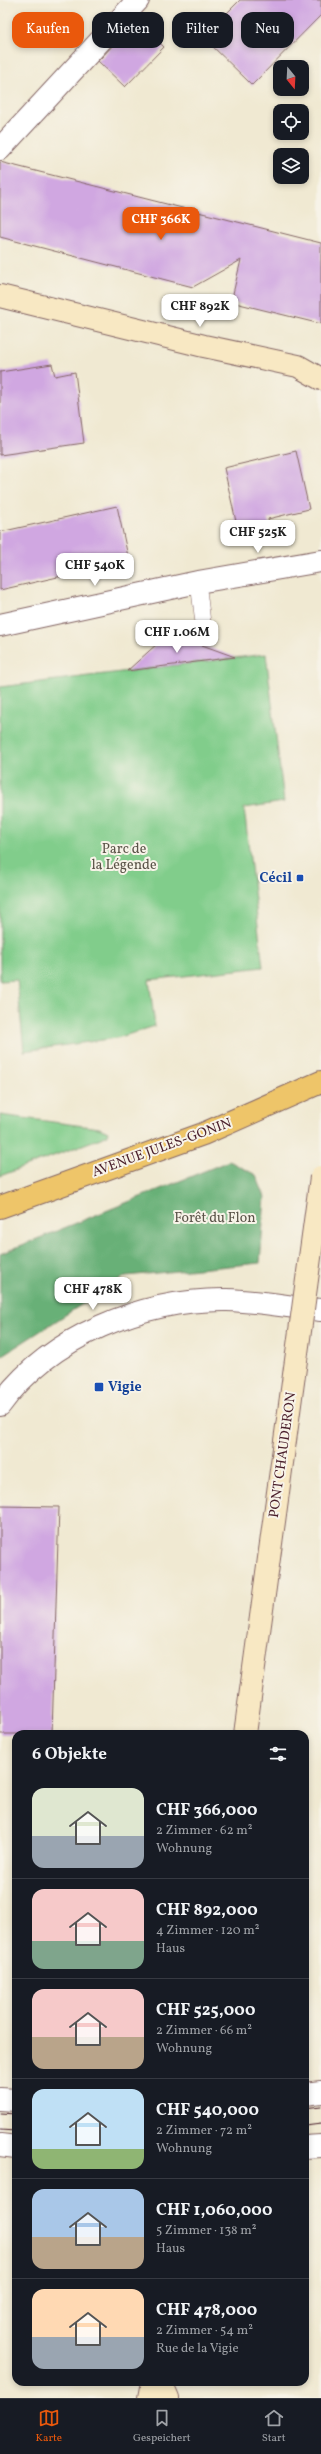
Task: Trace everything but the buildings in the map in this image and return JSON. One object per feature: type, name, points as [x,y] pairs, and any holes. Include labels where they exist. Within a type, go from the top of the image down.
[{"type":"main road","points":[[0,296],[204,346],[298,366],[321,379]]},
{"type":"main road","name":"AVENUE JULES-GONIN","points":[[0,1207],[204,1134],[321,1082]]},
{"type":"main road","name":"PONT CHAUDERON","points":[[247,1730],[321,1177]]},
{"type":"main road","points":[[149,2398],[151,2386]]},
{"type":"main road","points":[[163,2386],[168,2398]]},
{"type":"street","points":[[0,149],[138,0]]},
{"type":"street","points":[[0,625],[198,582],[321,561]]},
{"type":"street","points":[[0,1405],[12,1388],[38,1363],[93,1330],[150,1309],[184,1303],[227,1300],[321,1310]]},
{"type":"street","points":[[309,2094],[321,2092]]},
{"type":"street","points":[[0,2099],[12,2100]]},
{"type":"street","points":[[0,2145],[12,2146]]},
{"type":"street","points":[[309,2147],[321,2146]]},
{"type":"lane","points":[[198,582],[204,631]]},
{"type":"green space","name":"Parc de la Légende","points":[[266,654],[284,802],[244,808],[263,967],[149,980],[155,1026],[117,1038],[24,1051],[17,980],[0,981],[0,687]]},
{"type":"green space","points":[[0,1115],[99,1128],[108,1132],[106,1136],[0,1176]]},
{"type":"green space","name":"Forêt du Flon","points":[[229,1161],[256,1175],[265,1197],[260,1263],[126,1276],[0,1357],[0,1254]]},
{"type":"tram line","points":[[309,2108],[321,2106]]},
{"type":"tram line","points":[[0,2113],[12,2114]]},
{"type":"tram line","points":[[309,2126],[321,2124]]},
{"type":"tram line","points":[[0,2130],[12,2131]]},
{"type":"place","name":"Cécil","points":[[300,878]]},
{"type":"place","name":"Vigie","points":[[99,1387]]}]
